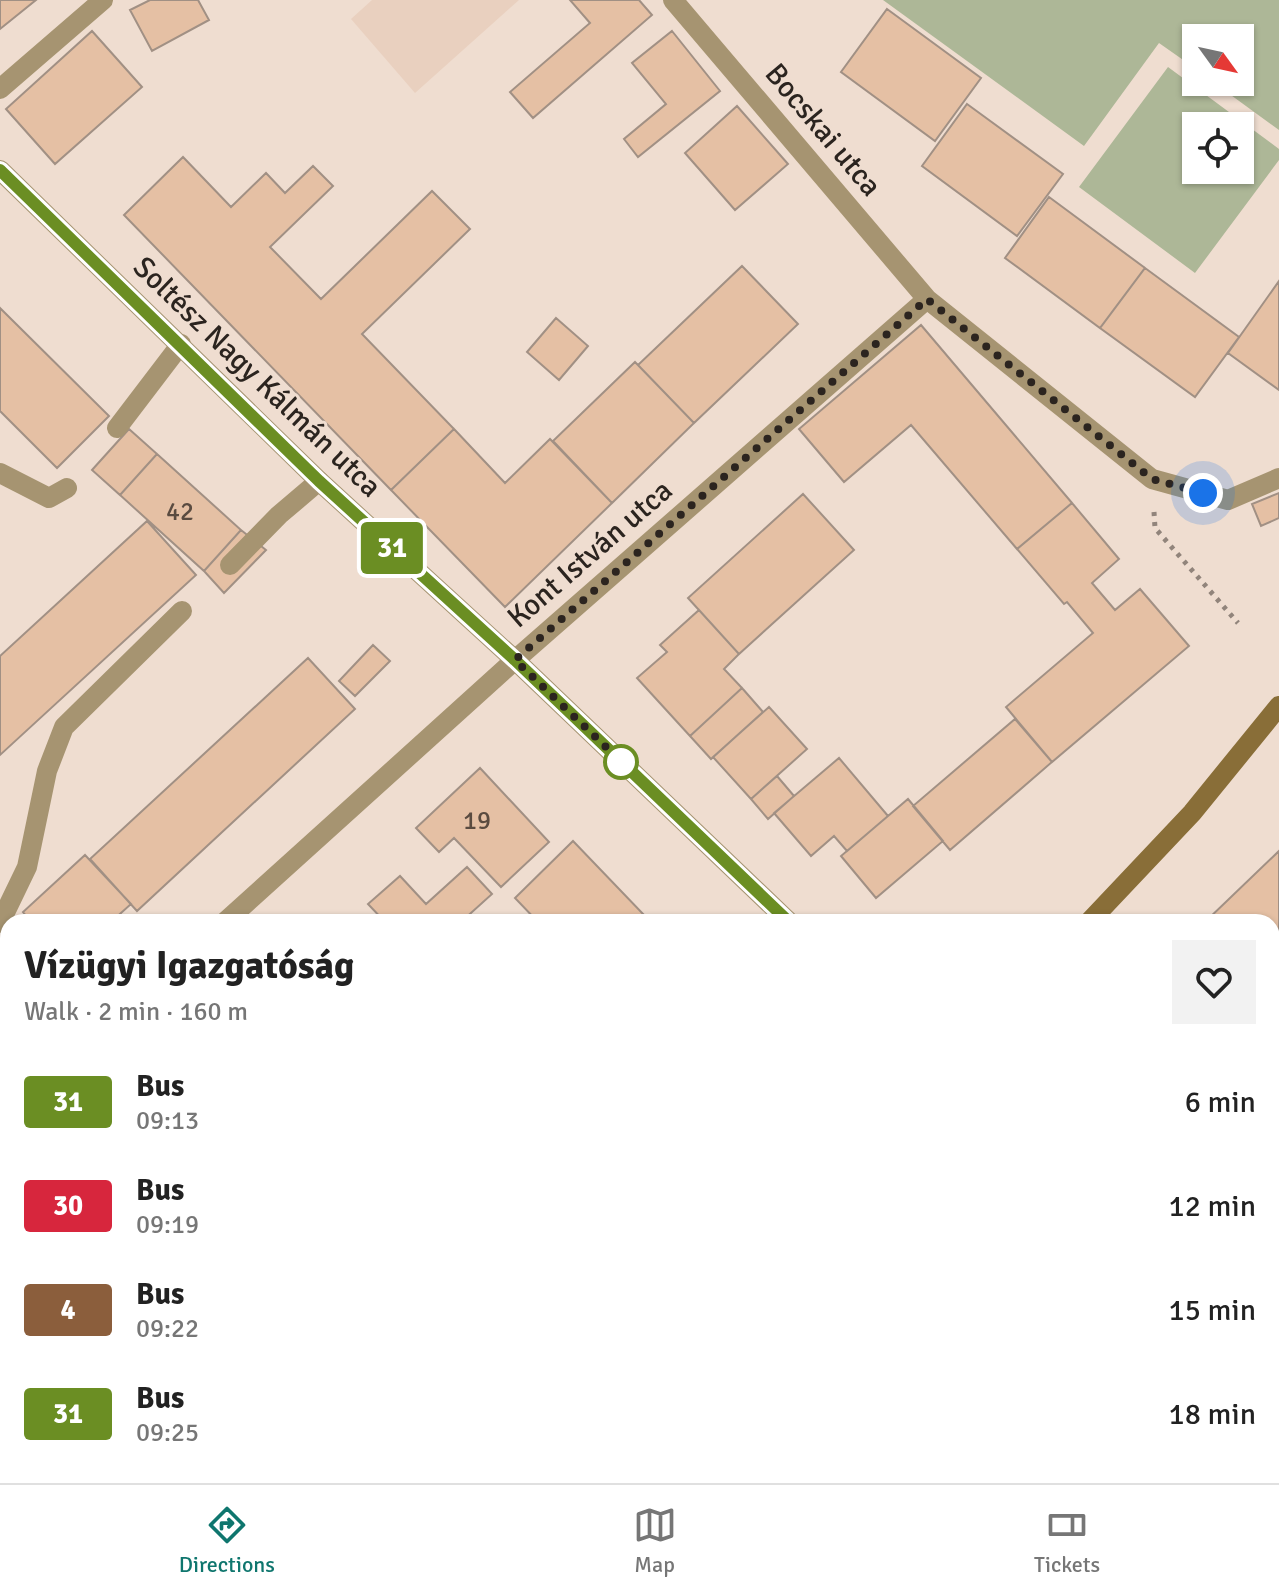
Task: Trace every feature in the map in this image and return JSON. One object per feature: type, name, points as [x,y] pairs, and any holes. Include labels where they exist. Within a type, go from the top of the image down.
[{"type":"main road","points":[[1097,914],[1192,813],[1279,706]]},
{"type":"street","points":[[0,89],[103,0]]},
{"type":"street","name":"Bocskai utca","points":[[673,0],[927,299],[1152,479]]},
{"type":"street","name":"Soltész Nagy Kálmán utca","points":[[0,170],[319,481],[515,660],[781,914]]},
{"type":"street","name":"Kont István utca","points":[[234,914],[515,660],[927,299]]},
{"type":"street","points":[[117,428],[181,344]]},
{"type":"street","points":[[0,473],[49,498],[67,488]]},
{"type":"street","points":[[1152,479],[1228,500],[1279,478]]},
{"type":"street","points":[[230,565],[279,515],[319,481]]},
{"type":"street","points":[[4,914],[27,867],[47,771],[64,727],[182,611]]},
{"type":"path","points":[[1152,479],[1155,528],[1238,623]]},
{"type":"shaded area","points":[[372,0],[519,0],[415,93],[351,19]]},
{"type":"green space","points":[[883,0],[1279,0],[1279,130],[1232,96],[1254,96],[1254,24],[1182,24],[1182,59],[1159,43],[1084,146]]},
{"type":"green space","points":[[1168,67],[1182,77],[1182,96],[1207,96],[1229,112],[1182,112],[1182,184],[1254,184],[1254,131],[1279,149],[1279,160],[1195,273],[1079,187]]},
{"type":"building","points":[[0,0],[36,0],[0,29]]},
{"type":"building","points":[[150,0],[198,0],[209,20],[152,51],[130,10]]},
{"type":"building","points":[[570,0],[639,0],[652,15],[533,118],[510,92],[590,23]]},
{"type":"building","points":[[887,9],[981,78],[935,141],[841,72]]},
{"type":"building","points":[[92,31],[142,87],[55,164],[6,109]]},
{"type":"building","points":[[672,31],[720,91],[638,157],[624,139],[666,104],[632,63]]},
{"type":"building","points":[[967,104],[1063,174],[1017,236],[922,166]]},
{"type":"building","points":[[737,106],[788,164],[735,210],[685,153]]},
{"type":"building","points":[[183,157],[231,207],[266,173],[285,193],[313,166],[333,186],[270,247],[321,299],[432,191],[470,229],[362,334],[454,429],[391,490],[124,215]]},
{"type":"building","points":[[1049,197],[1145,268],[1100,328],[1005,258]]},
{"type":"building","points":[[742,266],[798,324],[694,423],[638,365]]},
{"type":"building","points":[[1145,268],[1239,337],[1195,397],[1100,328]]},
{"type":"building","points":[[1279,281],[1279,390],[1228,353]]},
{"type":"building","points":[[0,308],[109,416],[57,468],[0,411]]},
{"type":"building","points":[[556,318],[588,346],[559,380],[527,352]]},
{"type":"building","points":[[921,325],[1072,503],[1017,549],[911,425],[844,482],[799,429]]},
{"type":"building","points":[[635,362],[694,423],[612,503],[553,441]]},
{"type":"building","points":[[129,429],[157,454],[120,495],[92,470]]},
{"type":"building","points":[[454,429],[505,483],[550,439],[612,503],[505,607],[391,490]]},
{"type":"building","points":[[157,454],[241,530],[204,571],[120,495]]},
{"type":"building","points":[[1279,493],[1279,518],[1261,526],[1252,504]]},
{"type":"building","points":[[803,494],[854,550],[739,654],[688,598]]},
{"type":"building","points":[[1072,503],[1119,559],[1092,583],[1115,610],[1140,589],[1189,646],[1052,762],[1006,707],[1093,633],[1017,549]]},
{"type":"building","points":[[147,521],[196,575],[0,755],[0,656]]},
{"type":"building","points":[[241,530],[266,550],[224,593],[204,571]]},
{"type":"building","points":[[699,610],[739,654],[724,669],[742,688],[690,736],[637,678],[667,652],[660,645]]},
{"type":"building","points":[[373,645],[390,661],[355,696],[339,681]]},
{"type":"building","points":[[308,658],[355,709],[137,911],[90,859]]},
{"type":"building","points":[[742,688],[763,712],[711,759],[690,736]]},
{"type":"building","points":[[769,707],[807,749],[751,799],[713,757]]},
{"type":"building","points":[[1015,719],[1052,762],[950,850],[913,806]]},
{"type":"building","points":[[839,758],[888,816],[847,851],[834,836],[811,856],[774,813]]},
{"type":"building","points":[[480,768],[549,842],[501,887],[454,838],[439,852],[416,828]]},
{"type":"building","points":[[777,776],[794,796],[768,819],[751,799]]},
{"type":"building","points":[[908,799],[943,841],[876,898],[841,856]]},
{"type":"building","points":[[573,841],[643,914],[530,914],[515,898]]},
{"type":"building","points":[[1279,851],[1279,914],[1213,914]]},
{"type":"building","points":[[85,855],[131,904],[120,914],[23,912]]},
{"type":"building","points":[[467,867],[492,894],[470,914],[377,914],[368,904],[400,876],[426,904]]},
{"type":"bus line","name":"31","points":[[0,170],[319,481],[515,660],[781,914]]},
{"type":"route","points":[[621,762],[629,769],[515,660],[927,299],[1152,479],[1203,493]]}]
